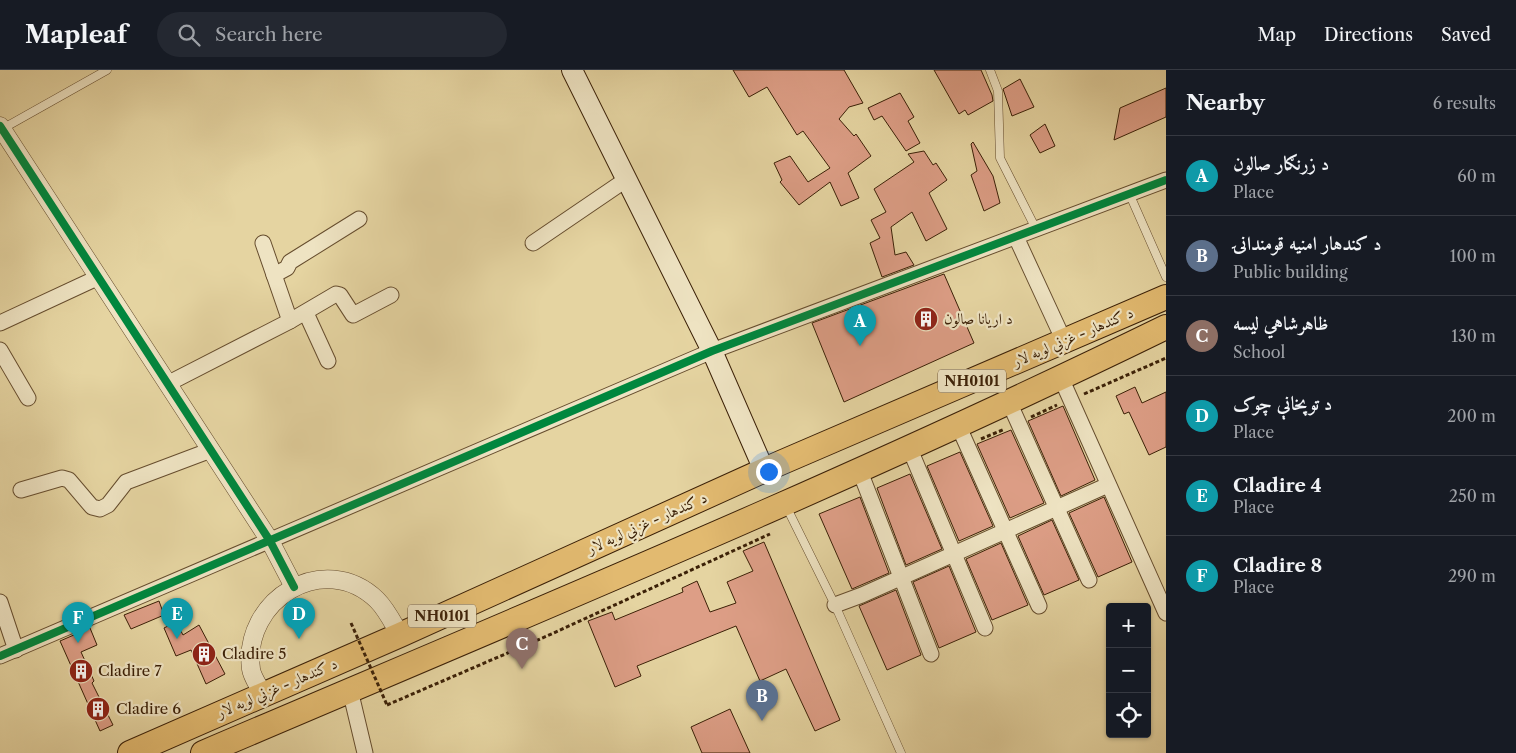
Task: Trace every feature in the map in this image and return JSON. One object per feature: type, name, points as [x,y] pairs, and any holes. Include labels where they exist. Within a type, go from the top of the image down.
[{"type":"highway","name":"د کندهار - غزني لويه لار","points":[[130,753],[262,693],[400,635],[764,470],[1166,297]]},
{"type":"highway","name":"د کندهار - غزني لويه لار","points":[[203,753],[350,690],[790,513],[859,470],[909,447],[962,435],[1065,389],[1166,327]]},
{"type":"main road","points":[[572,70],[712,351],[764,470]]},
{"type":"street","points":[[1,127],[270,541],[294,587]]},
{"type":"street","points":[[533,243],[626,179]]},
{"type":"street","points":[[0,656],[712,351],[1166,180]]},
{"type":"street","points":[[274,275],[287,268],[290,262],[359,219]]},
{"type":"street","points":[[1016,237],[1064,341]]},
{"type":"street","points":[[263,243],[290,321]]},
{"type":"street","points":[[0,323],[100,278]]},
{"type":"street","points":[[169,383],[306,313],[336,294],[342,296],[353,315],[391,295]]},
{"type":"street","points":[[306,313],[328,361]]},
{"type":"street","points":[[0,350],[28,398]]},
{"type":"street","points":[[1065,389],[1166,613]]},
{"type":"street","points":[[1014,412],[1089,580]]},
{"type":"street","points":[[962,435],[1039,606]]},
{"type":"street","points":[[909,447],[985,628]]},
{"type":"street","points":[[21,490],[62,478],[69,480],[92,507],[100,509],[108,505],[126,482],[211,450]]},
{"type":"street","points":[[859,470],[931,654]]},
{"type":"street","points":[[835,605],[901,578],[1108,485]]},
{"type":"street","points":[[262,693],[251,671],[250,646],[258,621],[273,601],[294,587],[315,581],[337,581],[357,587],[376,599],[390,616],[400,635]]},
{"type":"street","points":[[0,602],[16,650]]},
{"type":"street","points":[[350,690],[365,753]]},
{"type":"lane","points":[[1,127],[107,70]]},
{"type":"lane","points":[[990,70],[998,90],[1000,158],[1036,229]]},
{"type":"lane","points":[[1129,193],[1166,277]]},
{"type":"lane","points":[[790,513],[835,605],[901,753]]},
{"type":"path","points":[[962,435],[1065,389],[1166,358]]},
{"type":"path","points":[[351,623],[387,705],[546,636],[790,513]]},
{"type":"building","points":[[733,70],[844,70],[863,103],[849,107],[839,119],[854,136],[856,134],[871,156],[848,173],[859,198],[841,206],[830,182],[799,205],[780,182],[782,180],[774,163],[790,156],[808,182],[830,168],[803,131],[797,135],[767,87],[749,97]]},
{"type":"building","points":[[934,70],[981,70],[993,101],[968,115],[965,110],[959,114]]},
{"type":"building","points":[[1020,79],[1034,107],[1012,116],[1003,89]]},
{"type":"building","points":[[1166,88],[1166,117],[1114,140],[1120,108]]},
{"type":"building","points":[[900,93],[914,117],[908,121],[920,143],[906,151],[882,116],[874,120],[868,108]]},
{"type":"building","points":[[1045,124],[1055,146],[1040,153],[1030,135]]},
{"type":"building","points":[[973,142],[993,176],[1000,203],[984,211],[971,175],[977,171],[971,144]]},
{"type":"building","points":[[924,151],[933,165],[936,163],[947,180],[929,193],[947,229],[926,241],[912,212],[891,227],[895,255],[906,252],[914,265],[882,277],[870,243],[880,238],[871,220],[886,212],[874,189],[914,162],[908,154]]},
{"type":"building","points":[[944,274],[974,343],[844,402],[812,323]]},
{"type":"building","points":[[1135,387],[1142,403],[1166,392],[1166,447],[1149,455],[1129,412],[1124,414],[1116,396]]},
{"type":"building","points":[[1063,406],[1095,480],[1061,496],[1028,421]]},
{"type":"building","points":[[1011,430],[1044,503],[1010,518],[977,444]]},
{"type":"building","points":[[960,452],[993,526],[959,541],[927,466]]},
{"type":"building","points":[[910,474],[942,549],[906,565],[877,488]]},
{"type":"building","points":[[860,497],[889,573],[852,589],[819,514]]},
{"type":"building","points":[[1104,497],[1132,562],[1098,577],[1069,513]]},
{"type":"building","points":[[1052,520],[1079,580],[1044,595],[1018,536]]},
{"type":"building","points":[[764,542],[840,720],[815,731],[786,669],[760,681],[736,626],[637,666],[641,676],[615,687],[588,621],[612,612],[615,620],[683,592],[682,588],[697,581],[710,612],[736,603],[727,582],[753,571],[743,551]]},
{"type":"building","points":[[1001,543],[1028,605],[992,620],[966,559]]},
{"type":"building","points":[[949,566],[976,632],[939,648],[913,582]]},
{"type":"building","points":[[896,590],[921,655],[887,670],[859,606]]},
{"type":"building","points":[[159,601],[164,615],[131,629],[124,615]]},
{"type":"building","name":"Cladire 5","points":[[176,622],[183,635],[199,625],[225,674],[206,684],[191,650],[176,656],[164,628]]},
{"type":"building","points":[[90,628],[97,645],[81,652],[94,681],[92,683],[113,725],[100,731],[60,641]]},
{"type":"building","points":[[730,709],[750,753],[702,753],[691,727]]},
{"type":"cycle path","points":[[0,126],[270,541],[294,587]]},
{"type":"cycle path","points":[[0,656],[712,351],[1166,180]]},
{"type":"place","name":"د اریانا صالون","points":[[926,319]]},
{"type":"place","name":"د زرنګار صالون","points":[[860,346]]},
{"type":"place","name":"Cladire 4","points":[[177,639]]},
{"type":"place","name":"د توپخانې چوک","points":[[299,639]]},
{"type":"place","name":"Cladire 8","points":[[78,643]]},
{"type":"place","name":"Cladire 5","points":[[204,654]]},
{"type":"place","name":"ظاهرشاهي لیسه","points":[[522,669]]},
{"type":"place","name":"Cladire 7","points":[[81,671]]},
{"type":"place","name":"Cladire 6","points":[[98,709]]},
{"type":"place","name":"د کندهار امنيه قومندانۍ","points":[[762,721]]}]
